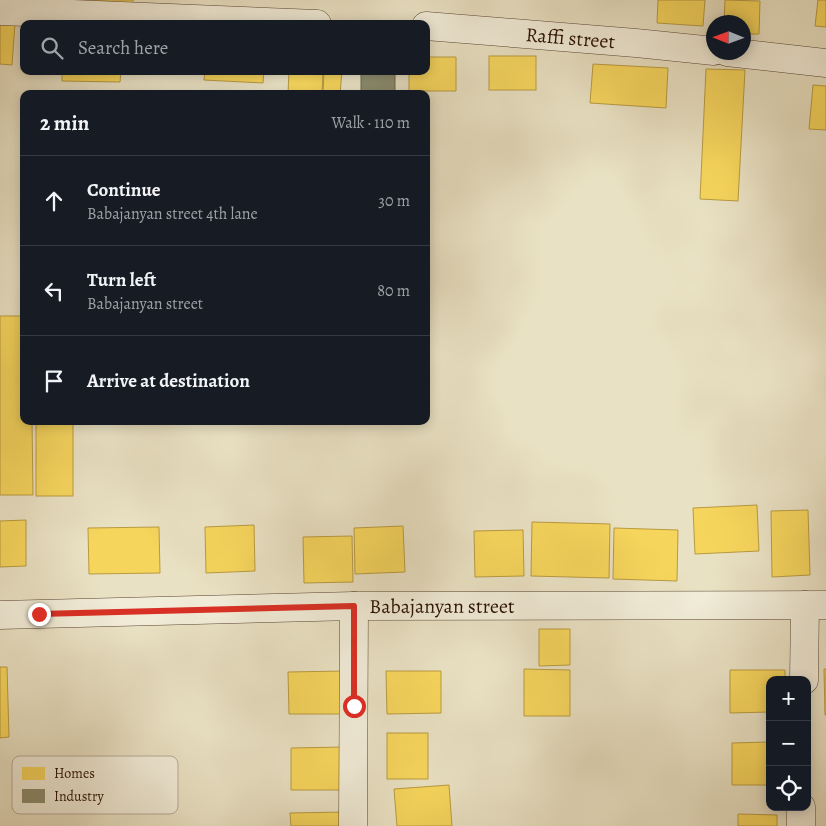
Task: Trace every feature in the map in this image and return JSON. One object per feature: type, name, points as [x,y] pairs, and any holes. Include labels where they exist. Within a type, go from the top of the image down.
[{"type":"street","points":[[0,11],[219,20]]},
{"type":"street","name":"Raffi street","points":[[430,26],[706,50]]},
{"type":"street","points":[[751,55],[826,63]]},
{"type":"street","points":[[805,676],[816,605]]},
{"type":"street","name":"Babajanyan street","points":[[0,615],[354,606],[816,605]]},
{"type":"street","points":[[353,826],[354,606]]},
{"type":"street","points":[[801,811],[801,826]]},
{"type":"building: Homes","points":[[86,0],[133,0],[133,9],[86,9]]},
{"type":"building: Homes","points":[[658,0],[705,0],[703,26],[657,23]]},
{"type":"building: Homes","points":[[725,0],[760,1],[759,34],[751,34],[751,15],[724,15]]},
{"type":"building: Homes","points":[[818,0],[826,0],[826,27],[815,26]]},
{"type":"building: Homes","points":[[0,24],[15,24],[12,65],[0,64]]},
{"type":"building: Homes","points":[[489,56],[536,56],[536,90],[489,90]]},
{"type":"building: Homes","points":[[430,57],[456,57],[456,91],[409,90],[409,75],[430,75]]},
{"type":"building: Homes","points":[[593,64],[668,68],[666,108],[590,103]]},
{"type":"building: Homes","points":[[706,69],[745,70],[738,201],[700,199]]},
{"type":"building: Homes","points":[[62,75],[121,75],[120,82],[62,81]]},
{"type":"building: Homes","points":[[205,75],[264,75],[263,83],[204,80]]},
{"type":"building: Homes","points":[[289,75],[323,75],[322,90],[288,90]]},
{"type":"building: Homes","points":[[324,75],[342,75],[340,90],[323,90]]},
{"type":"building: Homes","points":[[813,85],[826,86],[826,130],[809,129]]},
{"type":"building: Homes","points":[[0,316],[20,316],[20,425],[32,425],[33,495],[0,495]]},
{"type":"building: Homes","points":[[36,425],[73,425],[73,496],[36,496]]},
{"type":"building: Homes","points":[[757,505],[759,551],[695,554],[693,508]]},
{"type":"building: Homes","points":[[808,510],[810,575],[772,577],[771,511]]},
{"type":"building: Homes","points":[[26,520],[26,566],[0,567],[0,521]]},
{"type":"building: Homes","points":[[532,522],[610,524],[609,578],[531,576]]},
{"type":"building: Homes","points":[[254,525],[255,571],[206,573],[205,527]]},
{"type":"building: Homes","points":[[403,526],[405,572],[355,574],[354,528]]},
{"type":"building: Homes","points":[[159,527],[160,573],[89,574],[88,528]]},
{"type":"building: Homes","points":[[614,528],[678,530],[677,581],[613,579]]},
{"type":"building: Homes","points":[[523,530],[524,576],[475,577],[474,531]]},
{"type":"building: Homes","points":[[352,536],[353,582],[304,583],[303,537]]},
{"type":"building: Homes","points":[[539,629],[570,629],[570,665],[539,666]]},
{"type":"building: Homes","points":[[0,667],[7,667],[9,737],[0,738]]},
{"type":"building: Homes","points":[[524,669],[570,670],[570,716],[524,716]]},
{"type":"building: Homes","points":[[824,669],[826,669],[826,715],[825,715]]},
{"type":"building: Homes","points":[[730,670],[785,670],[785,676],[766,676],[766,712],[730,713]]},
{"type":"building: Homes","points":[[343,671],[344,714],[289,714],[288,672]]},
{"type":"building: Homes","points":[[386,671],[441,671],[441,713],[387,714]]},
{"type":"building: Homes","points":[[387,733],[428,733],[428,779],[387,779]]},
{"type":"building: Homes","points":[[766,742],[766,785],[732,785],[732,743]]},
{"type":"building: Homes","points":[[345,747],[346,790],[291,790],[291,748]]},
{"type":"building: Homes","points":[[449,785],[452,826],[397,826],[394,789]]},
{"type":"building: Homes","points":[[346,812],[346,826],[291,826],[290,813]]},
{"type":"building: Homes","points":[[738,814],[777,815],[777,826],[738,826]]},
{"type":"building: Industry","points":[[361,75],[395,75],[395,90],[361,90]]},
{"type":"route","points":[[39,614],[354,606],[354,706]]}]
